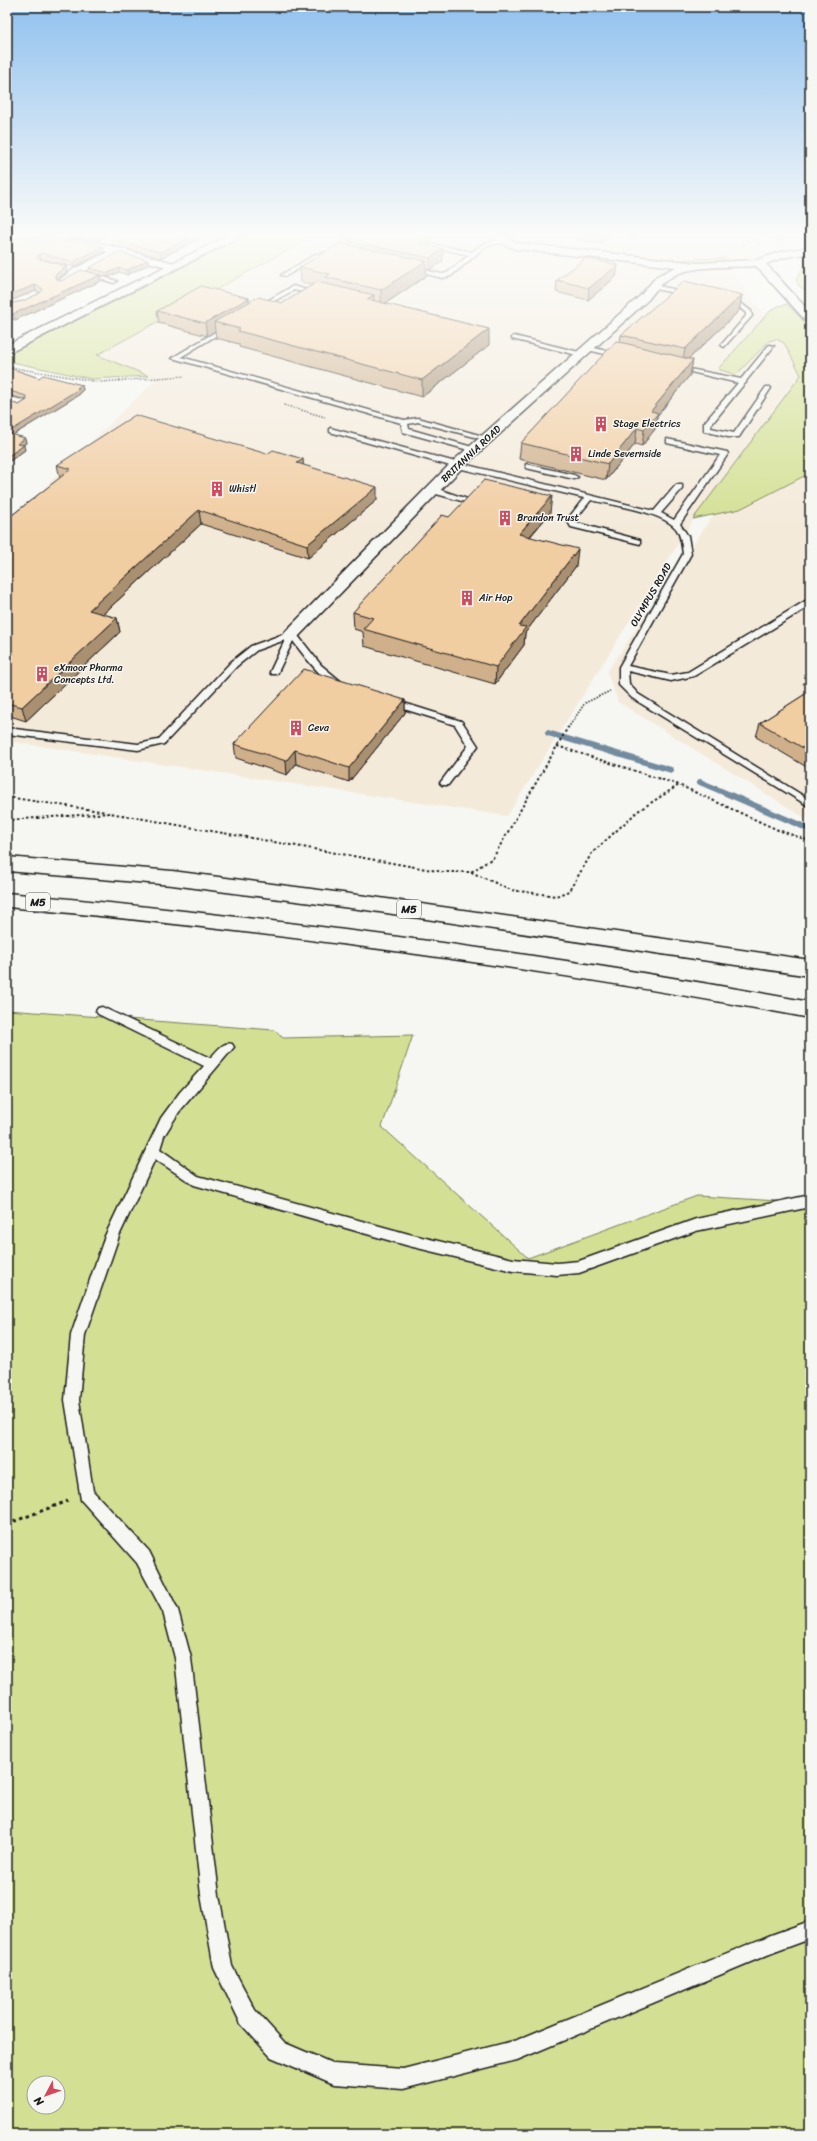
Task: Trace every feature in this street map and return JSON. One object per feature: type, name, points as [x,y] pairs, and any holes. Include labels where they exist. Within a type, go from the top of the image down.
[{"type":"main road","points":[[7,350],[41,333]]},
{"type":"main road","name":"BRITANNIA ROAD","points":[[292,634],[457,465],[604,333]]},
{"type":"main road","name":"M5","points":[[7,864],[172,878],[366,903],[810,968]]},
{"type":"main road","name":"M5","points":[[7,900],[352,936],[521,960],[810,1010]]},
{"type":"main road","name":"M5","points":[[765,1002],[810,1015]]},
{"type":"lane","points":[[217,333],[175,358],[404,422],[418,420],[486,438]]},
{"type":"lane","points":[[724,346],[735,333]]},
{"type":"lane","points":[[514,338],[584,351],[627,357]]},
{"type":"lane","points":[[768,388],[736,435],[728,435],[707,429],[707,425],[744,382],[771,346]]},
{"type":"lane","points":[[666,365],[744,382]]},
{"type":"lane","points":[[404,422],[406,430],[474,449]]},
{"type":"lane","points":[[333,430],[457,465],[656,514],[676,523],[724,454],[670,441]]},
{"type":"lane","points":[[529,466],[574,477]]},
{"type":"lane","points":[[537,484],[550,471]]},
{"type":"lane","points":[[656,514],[679,487]]},
{"type":"lane","points":[[432,490],[469,500]]},
{"type":"lane","points":[[589,497],[574,514],[571,520],[574,525],[637,542]]},
{"type":"lane","name":"OLYMPUS ROAD","points":[[623,667],[687,554],[686,538],[676,523]]},
{"type":"lane","points":[[810,602],[691,674],[671,678],[623,667],[624,685],[635,696],[810,804]]},
{"type":"lane","points":[[274,672],[292,634]]},
{"type":"lane","points":[[292,634],[323,671],[338,686],[353,690]]},
{"type":"lane","points":[[7,731],[138,747],[161,742],[234,664],[254,648],[292,634]]},
{"type":"lane","points":[[383,700],[458,723],[473,746],[445,784]]},
{"type":"lane","points":[[102,1011],[213,1065]]},
{"type":"lane","points":[[228,1047],[172,1112],[156,1139],[153,1151],[112,1236],[78,1335],[72,1400],[86,1495],[143,1557],[170,1610],[184,1658],[210,1895],[223,1968],[248,2017],[278,2050],[334,2074],[403,2079],[517,2050],[771,1944],[810,1930]]},
{"type":"lane","points":[[153,1151],[194,1180],[409,1240],[513,1265],[557,1269],[578,1267],[696,1225],[810,1201]]},
{"type":"path","points":[[7,366],[100,382],[186,376]]},
{"type":"path","points":[[278,403],[331,419]]},
{"type":"path","points":[[803,684],[809,680]]},
{"type":"path","points":[[471,872],[493,858],[559,742],[585,703],[603,695]]},
{"type":"path","points":[[558,746],[679,785],[778,830],[810,842]]},
{"type":"path","points":[[7,797],[110,813],[443,872],[471,872],[511,890],[556,896],[568,891],[592,854],[638,811],[679,785]]},
{"type":"path","points":[[7,820],[110,813]]},
{"type":"path","points":[[7,1524],[86,1495]]},
{"type":"shaded area","points":[[137,333],[777,333],[802,375],[700,509],[507,816],[7,741],[7,524],[156,379],[97,355]]},
{"type":"shaded area","points":[[810,463],[810,821],[618,702],[607,672],[714,514]]},
{"type":"green space","points":[[51,333],[137,333],[97,355],[149,376],[92,379],[7,361],[7,355]]},
{"type":"green space","points":[[750,333],[810,333],[810,473],[740,509],[693,519],[801,375],[784,343],[776,339],[769,341],[736,375],[718,369]]},
{"type":"green space","points":[[7,1010],[274,1030],[283,1038],[413,1035],[382,1127],[528,1258],[697,1196],[810,1203],[810,2134],[7,2134]]},
{"type":"building","points":[[245,333],[484,333],[422,380]]},
{"type":"building","points":[[623,333],[702,333],[685,349],[621,335]]},
{"type":"building","points":[[616,341],[693,360],[651,411],[658,413],[644,430],[637,428],[608,464],[521,443]]},
{"type":"building","points":[[7,367],[39,378],[43,375],[82,385],[77,388],[79,389],[7,433],[7,401],[19,405],[27,400],[26,396],[7,390]]},
{"type":"building","points":[[135,415],[267,454],[273,450],[303,459],[297,463],[377,487],[307,545],[199,510],[89,610],[117,618],[22,707],[7,703],[7,519],[71,469],[57,465]]},
{"type":"building","points":[[7,433],[25,438],[17,444],[24,445],[7,457]]},
{"type":"building","name":"Air Hop","points":[[484,480],[552,496],[519,534],[578,549],[519,626],[526,627],[496,667],[363,629],[373,618],[353,612],[442,515],[449,517]]},
{"type":"building","points":[[304,669],[405,700],[349,768],[295,750],[286,761],[234,744]]},
{"type":"building","points":[[810,691],[810,752],[760,723]]},
{"type":"waterway","points":[[548,733],[671,770]]},
{"type":"waterway","points":[[700,782],[809,829]]},
{"type":"place","name":"Stage Electrics","points":[[601,424]]},
{"type":"place","name":"Linde Severnside","points":[[576,454]]},
{"type":"place","name":"Whistl","points":[[217,489]]},
{"type":"place","name":"Brandon Trust","points":[[505,518]]},
{"type":"place","name":"Air Hop","points":[[467,598]]},
{"type":"place","name":"eXmoor Pharma Concepts Ltd.","points":[[42,674]]},
{"type":"place","name":"Ceva","points":[[296,728]]}]
